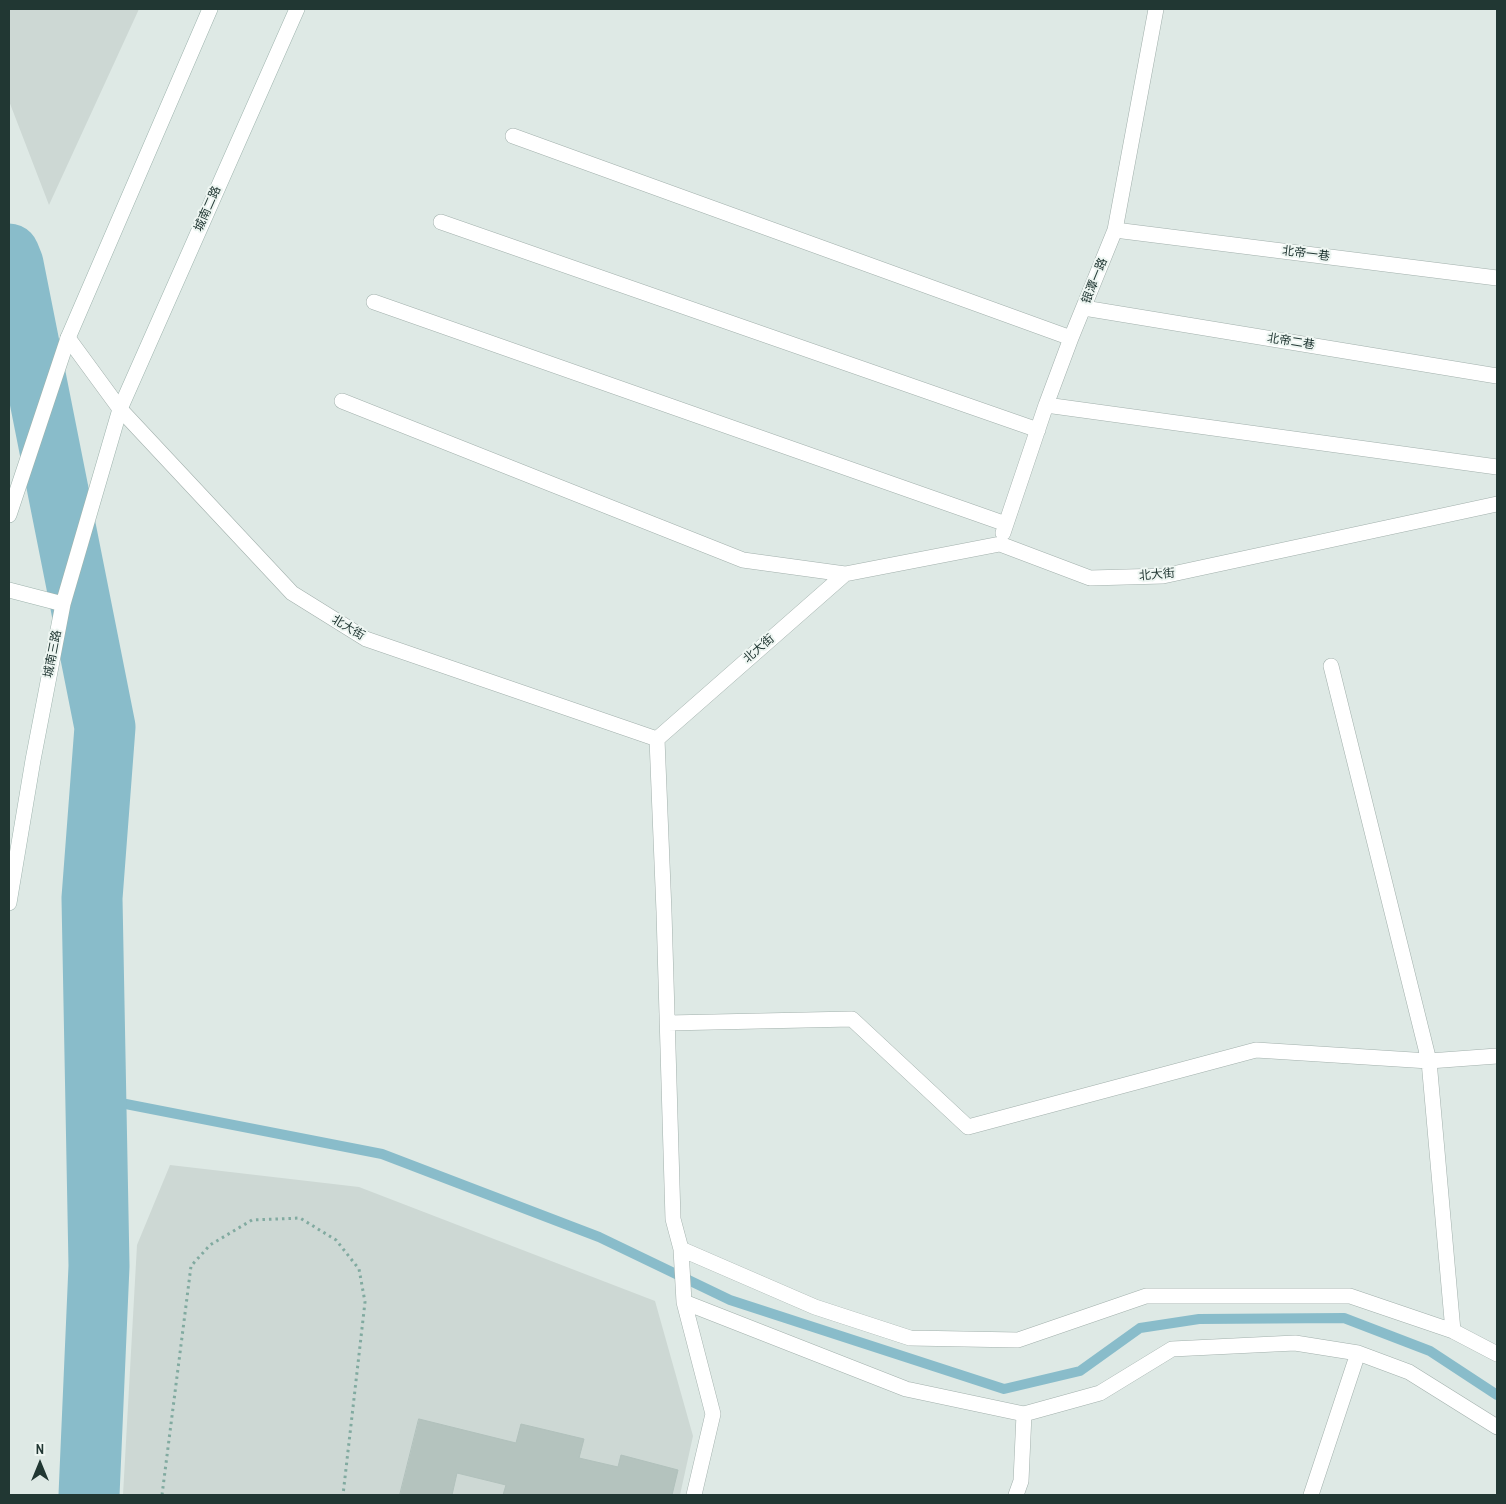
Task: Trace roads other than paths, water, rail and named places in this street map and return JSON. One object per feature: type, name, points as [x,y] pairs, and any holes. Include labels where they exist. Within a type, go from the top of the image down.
[{"type":"street","points":[[9,515],[68,338],[210,9]]},
{"type":"street","name":"城南二路","points":[[120,409],[297,9]]},
{"type":"street","name":"银潭一路","points":[[1000,544],[1046,405],[1115,230],[1156,9]]},
{"type":"street","points":[[513,136],[1071,338]]},
{"type":"street","points":[[441,222],[1038,430]]},
{"type":"street","name":"北帝一巷","points":[[1115,230],[1497,278]]},
{"type":"street","points":[[374,302],[1006,524]]},
{"type":"street","name":"北帝二巷","points":[[1084,308],[1497,376]]},
{"type":"street","name":"北大街","points":[[68,338],[120,409],[292,593],[308,604],[366,639],[657,739],[845,574]]},
{"type":"street","points":[[342,401],[743,560],[845,574],[1000,544]]},
{"type":"street","points":[[1046,405],[1497,467]]},
{"type":"street","name":"城南三路","points":[[9,903],[33,760],[63,604],[120,409]]},
{"type":"street","name":"北大街","points":[[1000,544],[1090,578],[1163,576],[1497,504]]},
{"type":"street","points":[[9,590],[63,604]]},
{"type":"street","points":[[1331,666],[1429,1061],[1454,1331]]},
{"type":"street","points":[[657,739],[668,1023],[673,1219],[681,1249],[684,1302],[713,1414],[694,1495]]},
{"type":"street","points":[[668,1023],[852,1019],[968,1127],[1256,1050],[1429,1061],[1497,1056]]},
{"type":"street","points":[[681,1249],[815,1307],[910,1338],[1018,1340],[1146,1296],[1350,1296],[1454,1331],[1497,1354]]},
{"type":"street","points":[[684,1302],[906,1389],[1024,1414],[1100,1393],[1172,1349],[1296,1343],[1358,1353],[1409,1372],[1497,1427]]},
{"type":"street","points":[[1311,1495],[1358,1353]]},
{"type":"street","points":[[1016,1495],[1021,1481],[1024,1414]]},
{"type":"waterway","points":[[9,254],[13,264],[105,727],[92,898],[99,1266],[89,1495]]},
{"type":"waterway","points":[[95,1098],[382,1154],[599,1237],[730,1300],[1004,1389],[1080,1371],[1140,1328],[1199,1319],[1344,1318],[1430,1351],[1497,1395]]}]
